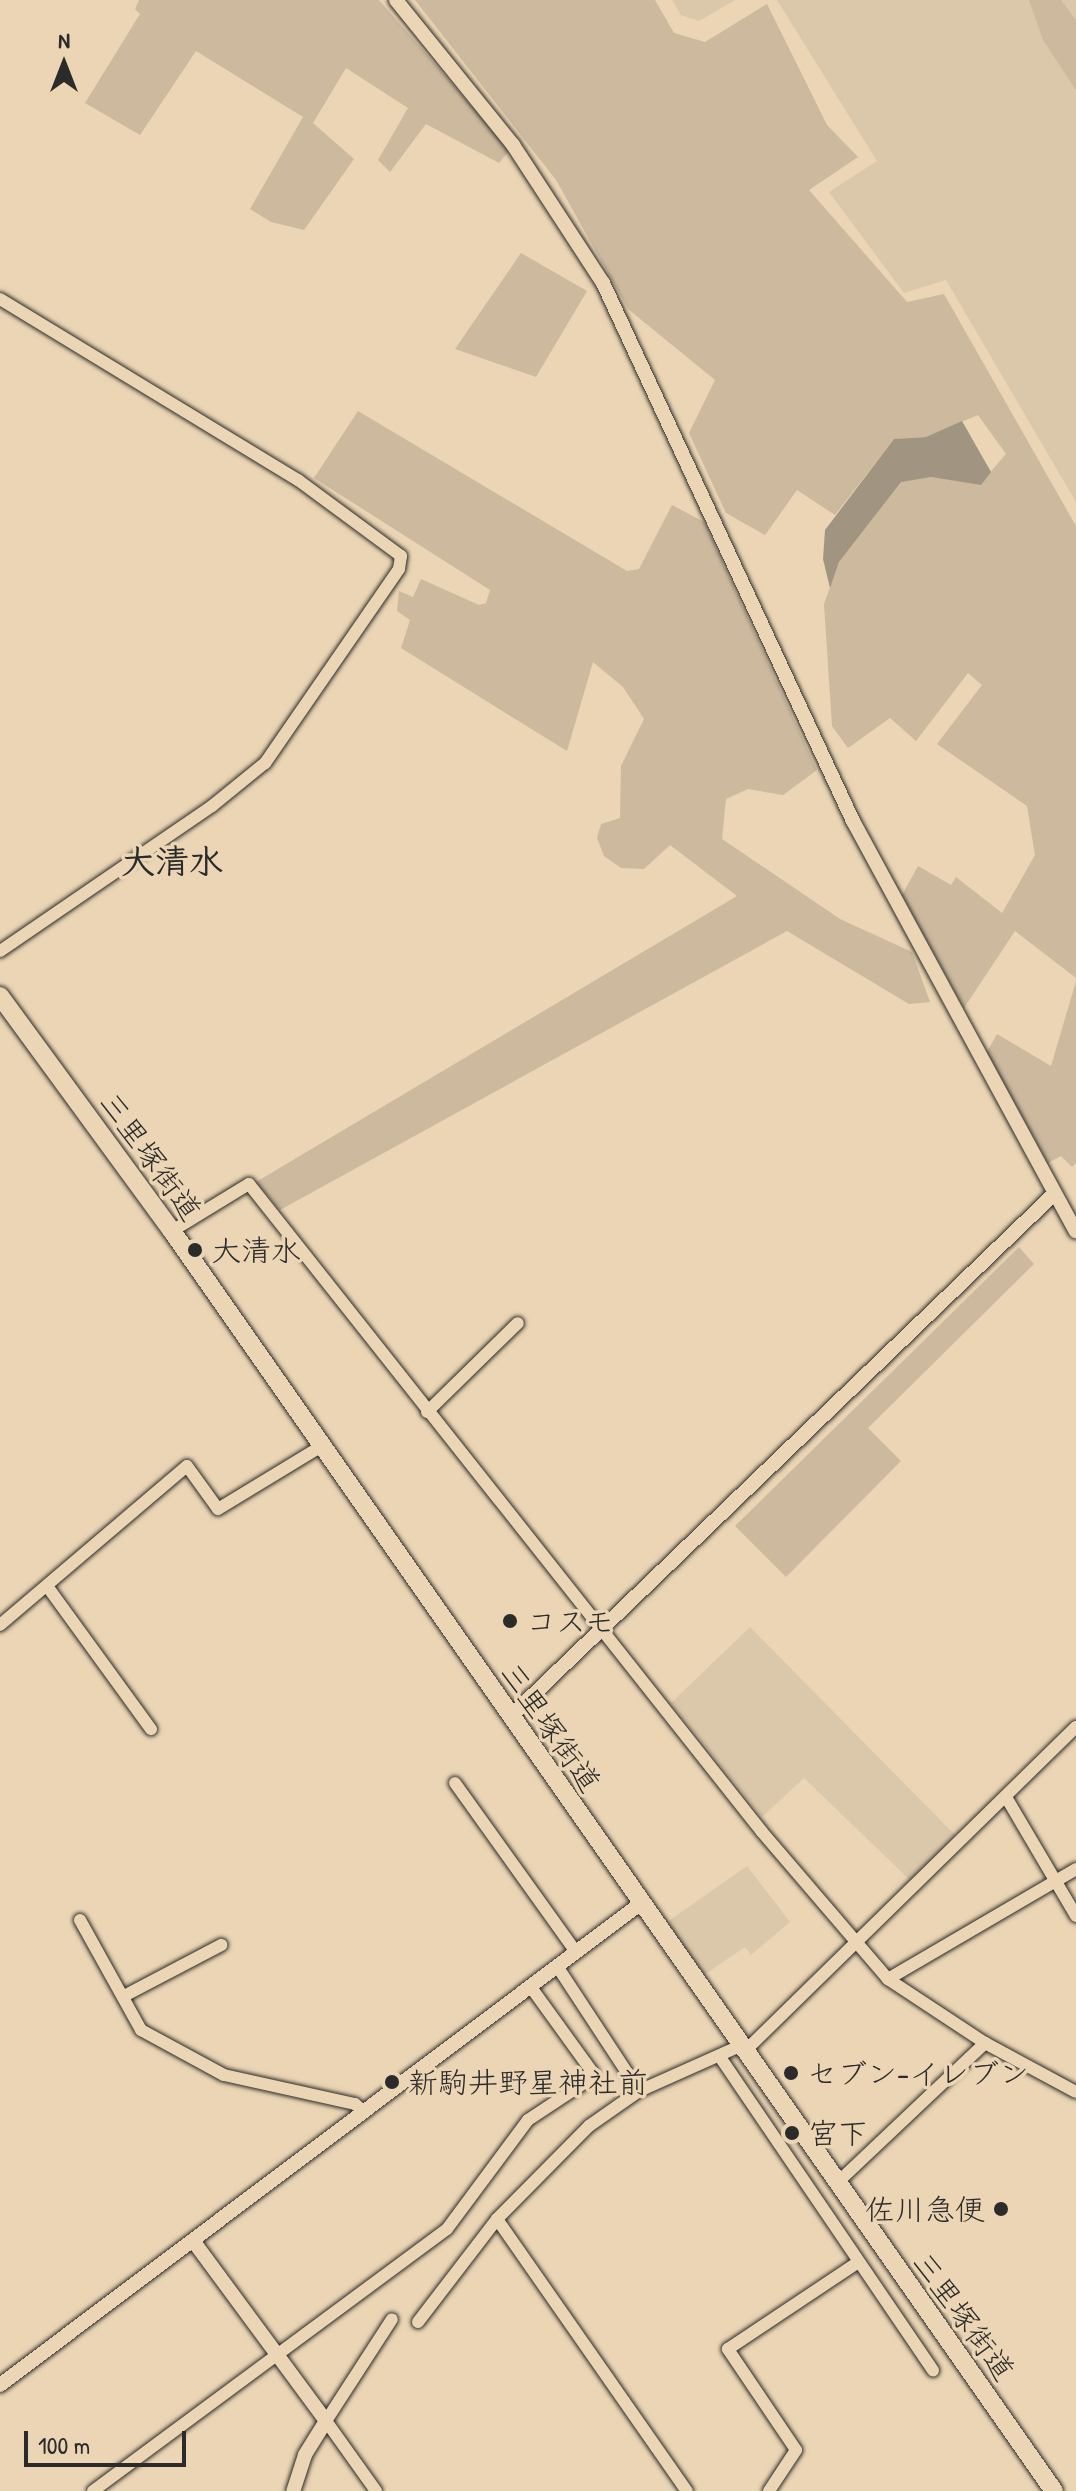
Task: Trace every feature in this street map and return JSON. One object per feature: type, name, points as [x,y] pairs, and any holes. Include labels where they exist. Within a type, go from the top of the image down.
[{"type":"main road","name":"三里塚街道","points":[[0,996],[172,1231],[320,1447],[1054,2491]]},
{"type":"street","points":[[396,0],[513,145],[603,283],[853,821],[1076,1231]]},
{"type":"street","points":[[0,299],[298,480],[396,550],[401,562],[265,763],[212,806],[0,951]]},
{"type":"street","points":[[172,1231],[249,1184],[427,1412],[888,1979],[985,2043],[1076,2092]]},
{"type":"street","points":[[510,1717],[604,1632],[1054,1194]]},
{"type":"street","points":[[427,1412],[518,1323]]},
{"type":"street","points":[[0,1625],[187,1466],[218,1509],[320,1447]]},
{"type":"street","points":[[47,1586],[151,1729]]},
{"type":"street","points":[[418,2322],[497,2219],[557,2155],[639,2091],[742,2049],[858,1943],[1076,1727]]},
{"type":"street","points":[[455,1783],[576,1952]]},
{"type":"street","points":[[1006,1797],[1076,1916]]},
{"type":"street","points":[[888,1979],[1076,1869]]},
{"type":"street","points":[[0,2385],[640,1904]]},
{"type":"street","points":[[80,1920],[141,2030],[224,2075],[355,2104],[363,2111]]},
{"type":"street","points":[[124,1996],[221,1945]]},
{"type":"street","points":[[557,1966],[639,2091]]},
{"type":"street","points":[[93,2491],[447,2229],[528,2120],[590,2079],[593,2073],[530,1986]]},
{"type":"street","points":[[837,2183],[985,2043]]},
{"type":"street","points":[[720,2057],[933,2371]]},
{"type":"street","points":[[497,2219],[687,2491]]},
{"type":"street","points":[[194,2242],[376,2491]]},
{"type":"street","points":[[769,2491],[796,2450],[728,2349],[857,2263]]},
{"type":"street","points":[[293,2491],[305,2455],[392,2319]]},
{"type":"shaded area","points":[[139,0],[379,0],[510,150],[499,163],[426,124],[390,172],[378,160],[408,108],[346,68],[313,123],[354,159],[304,230],[271,222],[250,209],[303,117],[196,51],[140,135],[85,103],[140,14],[135,9]]},
{"type":"shaded area","points":[[415,0],[655,0],[674,33],[705,42],[767,4],[827,125],[858,157],[809,190],[907,302],[944,294],[1076,526],[1076,978],[1015,931],[964,1008],[902,895],[918,866],[951,885],[956,877],[1002,913],[1035,855],[1027,806],[937,744],[982,685],[968,673],[916,741],[890,718],[848,748],[832,726],[824,604],[839,562],[901,481],[931,477],[980,484],[1006,454],[978,415],[926,437],[894,439],[835,515],[797,490],[765,535],[726,513],[689,433],[715,380],[628,309],[556,180]]},
{"type":"shaded area","points":[[672,0],[735,0],[699,21],[681,15]]},
{"type":"shaded area","points":[[777,0],[1076,0],[1076,502],[946,280],[904,293],[829,192],[877,161]]},
{"type":"shaded area","points":[[1029,0],[1061,0],[1076,20],[1076,90],[1043,40]]},
{"type":"shaded area","points":[[521,253],[587,291],[536,377],[455,349]]},
{"type":"shaded area","points":[[358,411],[627,571],[639,569],[672,505],[704,522],[817,770],[783,795],[748,789],[726,799],[722,839],[840,919],[912,952],[930,1002],[909,1004],[787,931],[280,1210],[256,1182],[737,896],[670,845],[644,869],[621,868],[604,856],[597,838],[601,824],[620,818],[621,766],[644,719],[623,687],[593,662],[567,751],[401,648],[410,620],[397,611],[399,591],[413,597],[421,579],[479,605],[486,603],[490,590],[314,478]]},
{"type":"shaded area","points":[[962,421],[991,472],[981,485],[931,477],[901,482],[839,562],[830,588],[823,559],[825,530],[894,439],[926,437]]},
{"type":"shaded area","points":[[1076,981],[1076,1163],[1072,1167],[1061,1156],[1048,1163],[987,1052],[997,1034],[1051,1066]]},
{"type":"shaded area","points":[[1019,1247],[1034,1264],[868,1428],[901,1461],[786,1577],[735,1526]]},
{"type":"shaded area","points":[[750,1627],[955,1835],[911,1881],[804,1778],[762,1817],[671,1703]]},
{"type":"shaded area","points":[[747,1866],[790,1922],[751,1955],[745,1947],[701,1977],[666,1923]]},
{"type":"place","name":"大清水","points":[[195,1250]]},
{"type":"place","name":"コスモ","points":[[510,1621]]},
{"type":"place","name":"セブン-イレブン","points":[[791,2073]]},
{"type":"place","name":"新駒井野星神社前","points":[[392,2082]]},
{"type":"place","name":"宮下","points":[[792,2133]]},
{"type":"place","name":"佐川急便","points":[[1001,2209]]},
{"type":"district","name":"大清水","points":[[172,862]]}]
